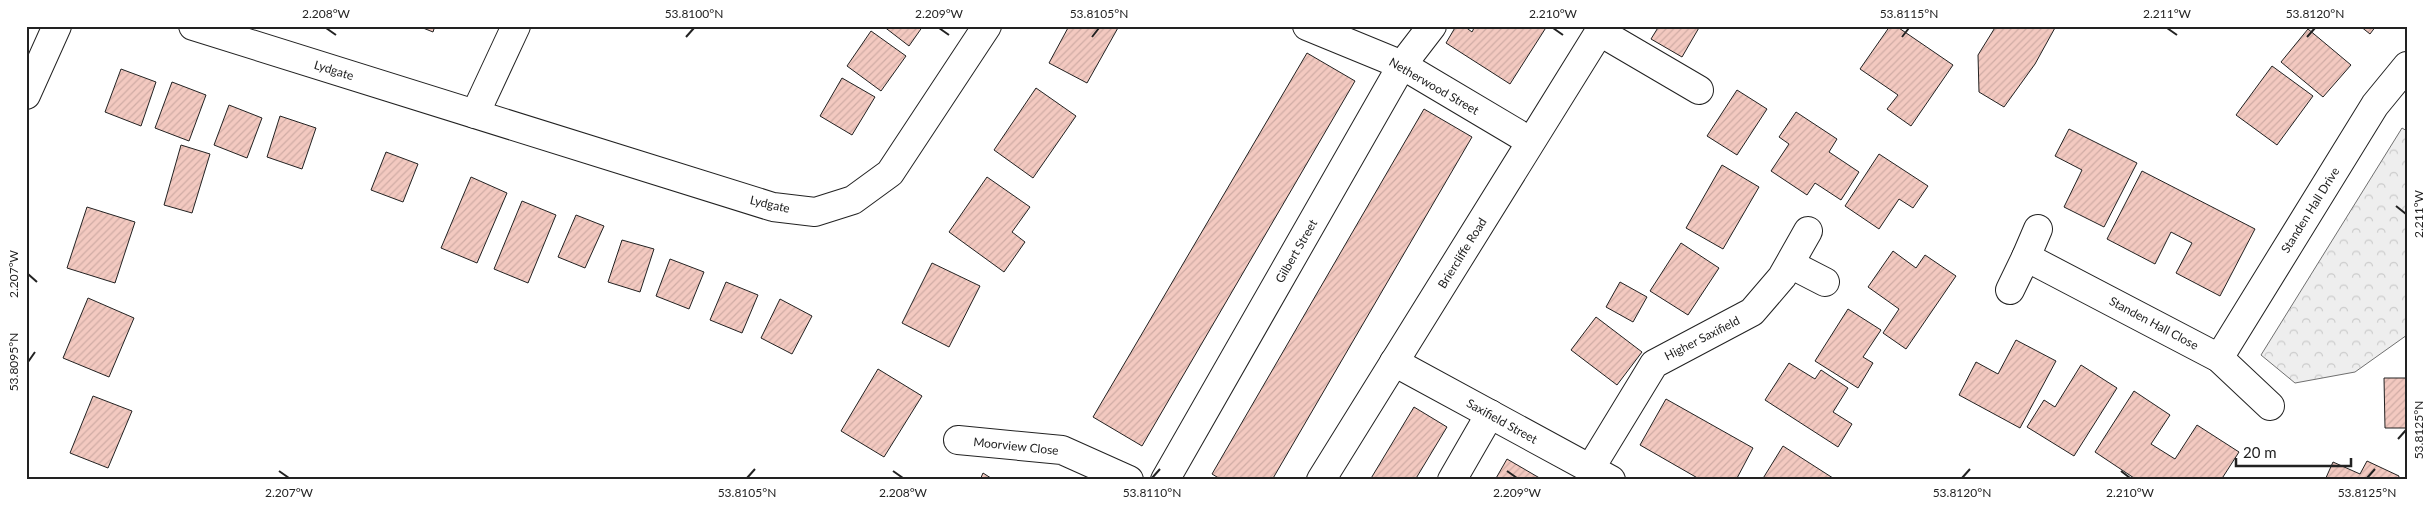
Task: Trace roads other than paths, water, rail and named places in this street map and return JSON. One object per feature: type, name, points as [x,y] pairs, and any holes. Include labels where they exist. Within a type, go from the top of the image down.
[{"type":"street","points":[[26,95],[57,26]]},
{"type":"street","name":"Lydgate","points":[[193,26],[773,207],[815,212],[853,200],[890,173],[987,26]]},
{"type":"street","points":[[475,114],[516,26]]},
{"type":"street","name":"Netherwood Street","points":[[1307,26],[1402,65],[1530,142]]},
{"type":"street","name":"Gilbert Street","points":[[1164,480],[1402,65],[1432,26]]},
{"type":"street","points":[[1602,29],[1699,90]]},
{"type":"street","name":"Briercliffe Road","points":[[1321,480],[1602,29]]},
{"type":"street","name":"Standen Hall Drive","points":[[2219,358],[2375,105],[2407,66]]},
{"type":"street","points":[[2010,290],[2038,229]]},
{"type":"street","name":"Higher Saxifield","points":[[1589,473],[1654,364],[1752,312],[1782,277],[1808,231]]},
{"type":"street","name":"Standen Hall Close","points":[[2026,256],[2219,358],[2270,406]]},
{"type":"street","points":[[1790,264],[1825,282]]},
{"type":"street","name":"Saxifield Street","points":[[1394,362],[1490,414],[1589,473]]},
{"type":"street","points":[[1452,480],[1490,414]]},
{"type":"street","name":"Moorview Close","points":[[958,440],[1062,450],[1128,480]]}]
